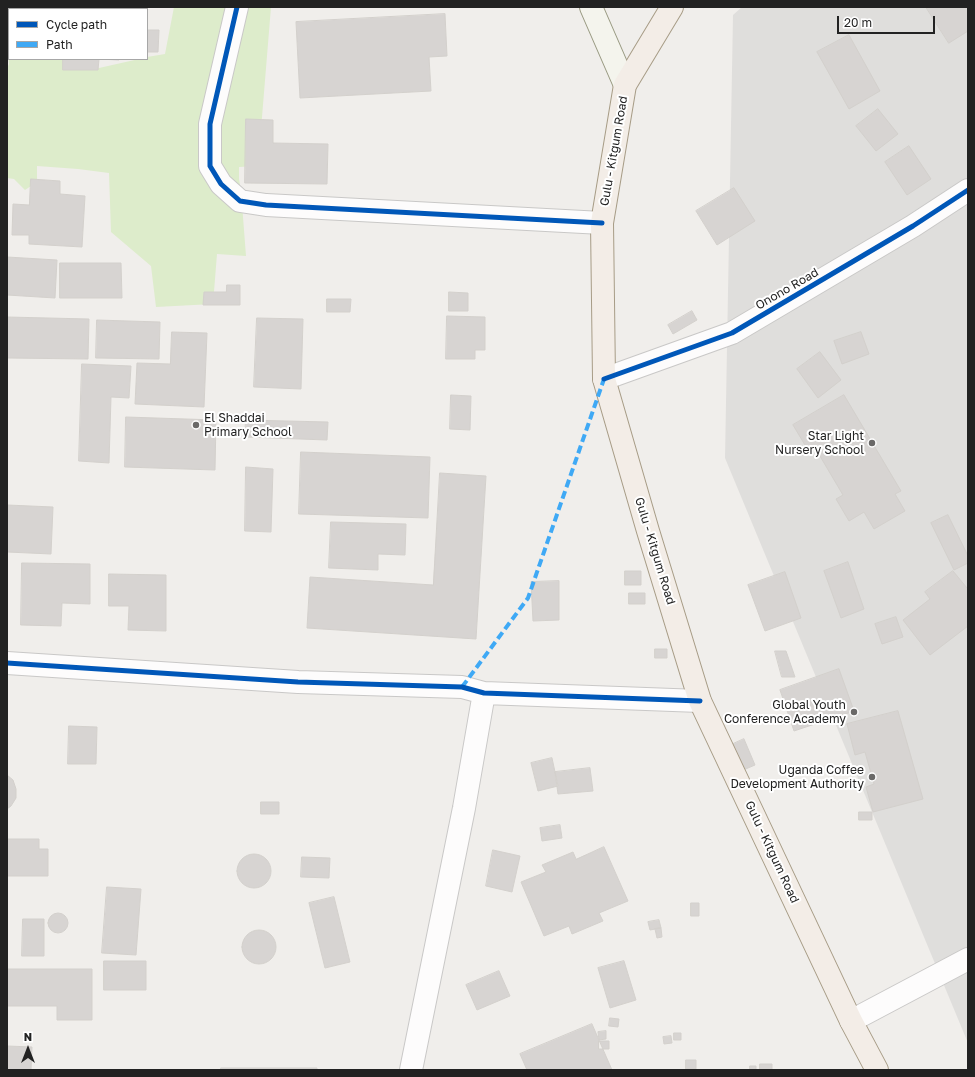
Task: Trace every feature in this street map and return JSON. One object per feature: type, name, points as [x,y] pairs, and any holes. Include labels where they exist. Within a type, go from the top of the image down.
[{"type":"main road","name":"Gulu - Kitgum Road","points":[[672,7],[625,85],[602,223],[604,379],[650,539],[700,701],[852,1021],[877,1070]]},
{"type":"street","points":[[237,7],[210,124],[210,166],[221,184],[240,200],[274,205],[602,223]]},
{"type":"street","points":[[591,7],[625,85]]},
{"type":"street","name":"Onono Road","points":[[604,379],[732,333],[913,226],[968,190]]},
{"type":"street","points":[[7,663],[298,682],[462,687],[484,693],[700,701]]},
{"type":"street","points":[[410,1070],[462,816],[484,693]]},
{"type":"street","points":[[852,1021],[968,959]]},
{"type":"shaded area","points":[[742,7],[968,7],[968,1043],[725,458],[733,15]]},
{"type":"green space","points":[[174,7],[271,7],[258,166],[239,167],[246,256],[217,254],[213,304],[156,307],[151,266],[111,232],[109,173],[37,166],[37,182],[25,190],[14,179],[7,178],[7,68],[9,64],[8,60],[91,60],[99,68],[135,60],[148,60],[148,57],[165,54]]},
{"type":"green space","points":[[8,27],[8,58],[7,51]]},
{"type":"building","points":[[10,7],[119,7],[119,8]]},
{"type":"building","points":[[926,7],[968,7],[968,31],[949,43]]},
{"type":"building","points":[[445,14],[447,56],[429,57],[431,91],[300,98],[296,22]]},
{"type":"building","points":[[148,30],[159,30],[158,52],[148,52]]},
{"type":"building","points":[[849,35],[880,91],[849,109],[817,52]]},
{"type":"building","points":[[63,60],[99,60],[98,70],[63,70]]},
{"type":"building","points":[[878,109],[898,134],[876,151],[856,126]]},
{"type":"building","points":[[246,119],[273,120],[273,143],[328,144],[327,184],[245,183]]},
{"type":"building","points":[[909,146],[931,179],[907,195],[885,162]]},
{"type":"building","points":[[31,179],[60,181],[60,194],[85,196],[82,247],[29,244],[29,235],[12,235],[13,204],[29,205]]},
{"type":"building","points":[[734,188],[755,221],[717,245],[696,211]]},
{"type":"building","points":[[7,257],[57,260],[55,298],[7,295]]},
{"type":"building","points":[[60,263],[121,263],[122,298],[60,298]]},
{"type":"building","points":[[227,285],[240,285],[240,305],[203,305],[204,292],[226,292]]},
{"type":"building","points":[[449,292],[468,293],[468,311],[449,311]]},
{"type":"building","points":[[327,299],[351,299],[350,312],[327,312]]},
{"type":"building","points":[[692,311],[697,320],[673,334],[668,325]]},
{"type":"building","points":[[447,316],[485,317],[485,350],[475,350],[475,359],[446,359]]},
{"type":"building","points":[[7,317],[89,319],[88,359],[7,358]]},
{"type":"building","points":[[257,318],[303,319],[301,389],[254,387]]},
{"type":"building","points":[[97,320],[160,322],[159,359],[96,358]]},
{"type":"building","points":[[172,332],[207,333],[204,407],[135,404],[137,363],[170,364]]},
{"type":"building","points":[[861,332],[869,354],[842,364],[834,341]]},
{"type":"building","points":[[820,352],[841,380],[818,398],[797,369]]},
{"type":"building","points":[[82,364],[131,366],[129,398],[111,397],[109,463],[79,461]]},
{"type":"building","points":[[451,395],[471,396],[470,430],[450,429]]},
{"type":"building","points":[[844,395],[901,491],[895,494],[905,511],[874,529],[864,512],[849,521],[836,499],[843,495],[814,446],[808,450],[793,425]]},
{"type":"building","points":[[126,417],[216,420],[215,470],[125,467]]},
{"type":"building","points":[[246,420],[328,422],[327,440],[245,437]]},
{"type":"building","points":[[301,452],[430,457],[428,518],[299,514]]},
{"type":"building","points":[[246,467],[273,469],[271,532],[245,531]]},
{"type":"building","points":[[440,473],[486,476],[476,639],[307,628],[310,577],[433,585]]},
{"type":"building","points":[[7,505],[53,507],[51,554],[7,552]]},
{"type":"building","points":[[948,515],[968,556],[968,563],[954,570],[931,523]]},
{"type":"building","points":[[331,522],[406,524],[405,555],[378,554],[378,570],[329,568]]},
{"type":"building","points":[[848,562],[864,609],[841,618],[824,571]]},
{"type":"building","points":[[22,563],[90,564],[90,604],[62,603],[61,626],[21,625]]},
{"type":"building","points":[[625,571],[641,571],[641,585],[625,585]]},
{"type":"building","points":[[953,571],[968,588],[968,626],[930,655],[903,620],[930,599],[925,592]]},
{"type":"building","points":[[785,572],[801,618],[765,631],[748,585]]},
{"type":"building","points":[[109,574],[166,575],[166,631],[128,630],[129,606],[109,606]]},
{"type":"building","points":[[559,581],[559,620],[533,621],[531,582]]},
{"type":"building","points":[[629,593],[645,593],[645,604],[629,604]]},
{"type":"building","points":[[896,617],[903,637],[882,644],[875,624]]},
{"type":"building","points":[[655,649],[667,649],[667,658],[655,658]]},
{"type":"building","points":[[775,651],[786,651],[795,677],[782,677]]},
{"type":"building","points":[[839,669],[854,711],[794,731],[780,690]]},
{"type":"building","points":[[898,711],[923,799],[873,812],[866,787],[874,784],[865,752],[855,755],[847,724]]},
{"type":"building","points":[[69,726],[97,727],[96,764],[68,764]]},
{"type":"building","points":[[744,739],[755,765],[741,771],[731,745]]},
{"type":"building","points":[[552,758],[558,786],[538,791],[531,763]]},
{"type":"building","points":[[590,768],[593,791],[558,794],[555,772]]},
{"type":"building","points":[[7,775],[13,780],[16,789],[16,798],[7,809]]},
{"type":"building","points":[[261,802],[279,802],[279,814],[261,814]]},
{"type":"building","points":[[859,812],[872,812],[872,820],[859,820]]},
{"type":"building","points":[[560,825],[562,838],[542,841],[540,828]]},
{"type":"building","points":[[7,839],[39,839],[39,849],[48,849],[48,876],[7,876]]},
{"type":"building","points":[[604,847],[628,901],[599,913],[603,921],[572,934],[569,926],[544,936],[521,882],[546,872],[542,865],[573,852],[576,859]]},
{"type":"building","points":[[493,850],[520,856],[512,892],[486,886]]},
{"type":"building","points":[[254,854],[266,859],[271,871],[266,883],[254,888],[242,883],[237,871],[242,859]]},
{"type":"building","points":[[302,857],[330,858],[329,878],[301,877]]},
{"type":"building","points":[[107,887],[141,889],[136,955],[102,953]]},
{"type":"building","points":[[334,897],[350,962],[325,968],[309,903]]},
{"type":"building","points":[[691,903],[699,903],[699,916],[691,916]]},
{"type":"building","points":[[58,913],[65,916],[68,923],[65,930],[58,933],[51,930],[48,923],[51,916]]},
{"type":"building","points":[[23,919],[44,919],[44,956],[22,956]]},
{"type":"building","points":[[659,920],[661,928],[650,930],[648,922]]},
{"type":"building","points":[[661,928],[662,937],[657,938],[655,929]]},
{"type":"building","points":[[259,930],[265,931],[271,935],[275,941],[275,953],[271,959],[265,963],[259,964],[253,963],[247,959],[243,953],[242,947],[243,941],[247,935],[253,931]]},
{"type":"building","points":[[104,961],[146,961],[146,990],[104,990]]},
{"type":"building","points":[[624,961],[636,1000],[610,1008],[598,968]]},
{"type":"building","points":[[7,969],[92,969],[92,1020],[57,1020],[57,1006],[7,1006]]},
{"type":"building","points":[[499,971],[510,996],[477,1010],[466,985]]},
{"type":"building","points":[[610,1018],[619,1019],[618,1027],[609,1026]]},
{"type":"building","points":[[592,1024],[612,1070],[527,1070],[520,1054]]},
{"type":"building","points":[[606,1031],[606,1039],[599,1040],[598,1032]]},
{"type":"building","points":[[674,1033],[681,1033],[681,1040],[674,1040]]},
{"type":"building","points":[[671,1036],[672,1043],[664,1044],[663,1037]]},
{"type":"building","points":[[599,1041],[609,1041],[609,1049],[599,1049]]},
{"type":"building","points":[[7,1046],[32,1047],[31,1070],[7,1070]]},
{"type":"building","points":[[686,1060],[696,1060],[696,1069],[686,1069]]},
{"type":"building","points":[[760,1064],[772,1064],[772,1070],[760,1070]]},
{"type":"building","points":[[750,1066],[756,1066],[756,1070],[750,1070]]},
{"type":"building","points":[[221,1068],[317,1068],[317,1070],[221,1070]]},
{"type":"marked path","points":[[462,687],[528,598],[604,379]]},
{"type":"cycle path","points":[[237,7],[210,124],[210,166],[221,184],[240,201],[266,205],[602,223]]},
{"type":"cycle path","points":[[604,379],[732,333],[913,226],[968,190]]},
{"type":"cycle path","points":[[7,663],[298,682],[462,687],[484,693],[700,701]]},
{"type":"place","name":"El Shaddai Primary School","points":[[196,425]]},
{"type":"place","name":"Star Light Nursery School","points":[[872,443]]},
{"type":"place","name":"Global Youth Conference Academy","points":[[854,712]]},
{"type":"place","name":"Uganda Coffee Development Authority","points":[[872,777]]}]
